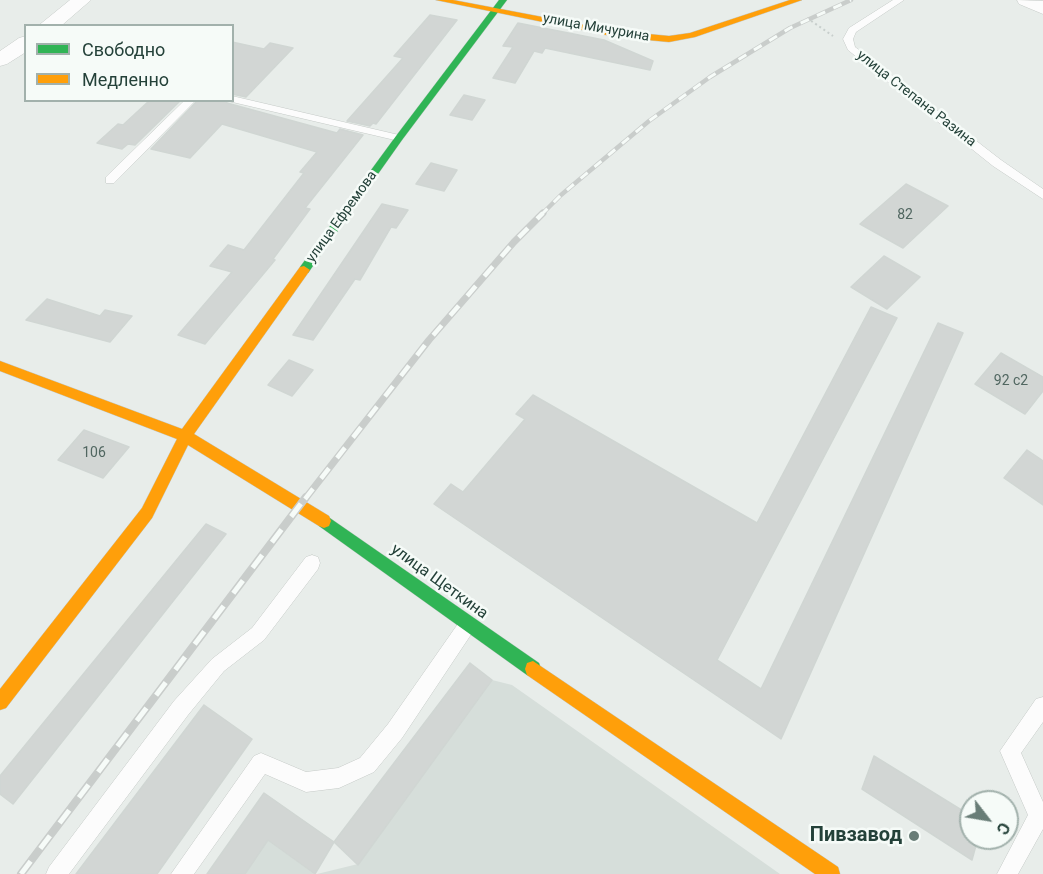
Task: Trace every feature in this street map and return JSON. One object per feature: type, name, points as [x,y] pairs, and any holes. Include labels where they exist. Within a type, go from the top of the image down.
[{"type":"main road","name":"улица Мичурина","points":[[440,0],[500,5],[616,34],[669,39],[692,35],[789,1]]},
{"type":"main road","name":"улица Ефремова","points":[[0,702],[147,513],[185,436],[399,138],[500,5]]},
{"type":"main road","name":"улица Щеткина","points":[[0,366],[185,436],[333,526],[468,624],[831,874]]},
{"type":"street","points":[[51,24],[82,0]]},
{"type":"street","points":[[1026,0],[1043,8]]},
{"type":"street","points":[[0,60],[24,43]]},
{"type":"lane","name":"улица Степана Разина","points":[[899,0],[852,30],[848,39],[850,48],[997,163],[1043,195]]},
{"type":"lane","points":[[234,99],[399,138]]},
{"type":"lane","points":[[110,180],[189,102]]},
{"type":"lane","points":[[56,874],[182,708],[218,665],[258,634],[312,563]]},
{"type":"lane","points":[[181,874],[261,763],[306,782],[339,778],[367,765],[395,731],[468,624]]},
{"type":"lane","points":[[1007,874],[1041,817],[1010,750],[1043,706]]},
{"type":"path","points":[[789,1],[850,48]]},
{"type":"shaded area","points":[[492,680],[512,685],[780,874],[317,874],[358,864]]},
{"type":"shaded area","points":[[268,840],[314,874],[245,874]]},
{"type":"building","points":[[430,15],[457,20],[376,124],[373,123],[370,126],[347,121],[403,58],[394,56]]},
{"type":"building","points":[[518,23],[604,40],[653,61],[650,70],[545,48],[542,53],[534,51],[515,83],[493,78],[513,47],[503,46]]},
{"type":"building","points":[[234,42],[264,49],[270,43],[293,48],[246,97],[234,94]]},
{"type":"building","points":[[464,95],[485,100],[472,120],[450,115]]},
{"type":"building","points":[[148,102],[179,102],[135,145],[128,144],[122,149],[97,143],[118,124],[123,125]]},
{"type":"building","points":[[196,102],[227,102],[337,133],[340,129],[363,135],[305,208],[310,209],[273,259],[275,260],[205,344],[178,335],[232,272],[210,266],[228,245],[244,250],[304,173],[300,172],[317,152],[222,124],[190,158],[151,149]]},
{"type":"building","points":[[431,163],[457,170],[444,191],[416,184]]},
{"type":"building","points":[[906,184],[948,206],[903,248],[860,224]]},
{"type":"building","points":[[382,204],[408,210],[396,228],[391,227],[360,280],[355,279],[313,340],[293,335]]},
{"type":"building","points":[[884,256],[920,277],[887,309],[851,287]]},
{"type":"building","points":[[47,299],[100,316],[105,310],[132,316],[110,342],[26,320]]},
{"type":"building","points":[[871,307],[897,318],[717,660],[761,689],[938,323],[963,333],[781,739],[434,504],[451,484],[463,492],[525,419],[516,414],[533,395],[757,523]]},
{"type":"building","points":[[1001,353],[1043,377],[1043,391],[1025,414],[975,384]]},
{"type":"building","points":[[289,360],[313,370],[292,396],[268,385]]},
{"type":"building","points":[[84,430],[129,447],[103,478],[58,460]]},
{"type":"building","points":[[1027,450],[1043,461],[1043,505],[1004,478]]},
{"type":"building","points":[[206,524],[226,534],[13,804],[0,794],[0,776]]},
{"type":"building","points":[[470,663],[492,680],[358,865],[334,842]]},
{"type":"building","points":[[204,705],[252,739],[157,874],[76,874]]},
{"type":"building","points":[[874,756],[959,808],[959,850],[975,850],[972,860],[862,789]]},
{"type":"building","points":[[264,793],[334,842],[315,874],[268,840],[245,874],[207,874]]},
{"type":"railway","points":[[305,499],[429,340],[514,242],[561,195],[649,121],[710,77],[790,28],[851,0]]},
{"type":"railway","points":[[21,874],[306,497]]},
{"type":"traffic: fast","points":[[304,270],[399,138],[503,0]]},
{"type":"traffic: fast","points":[[324,521],[533,669]]},
{"type":"traffic: slow","points":[[440,0],[616,34],[669,39],[692,35],[798,0]]},
{"type":"traffic: slow","points":[[304,270],[185,436],[324,521]]},
{"type":"traffic: slow","points":[[0,366],[185,436],[147,513],[0,702]]},
{"type":"traffic: slow","points":[[533,669],[831,874]]},
{"type":"place","name":"Пивзавод","points":[[914,836]]}]
